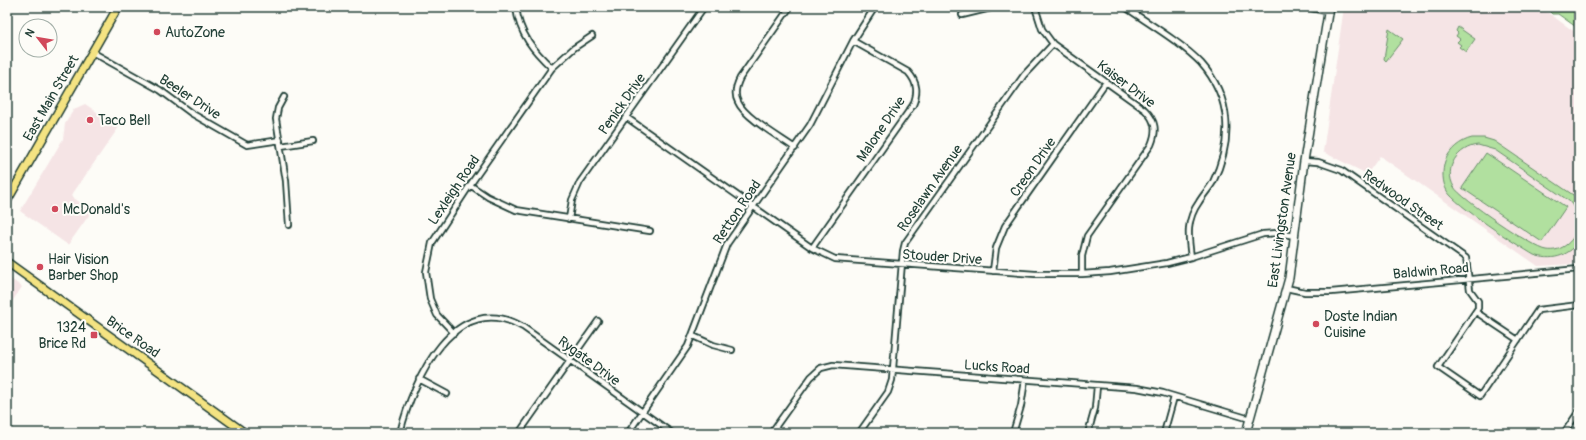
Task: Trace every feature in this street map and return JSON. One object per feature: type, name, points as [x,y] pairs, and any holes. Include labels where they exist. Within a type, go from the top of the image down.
[{"type":"main road","name":"East Main Street","points":[[7,201],[118,7]]},
{"type":"main road","name":"East Livingston Avenue","points":[[1246,433],[1286,288],[1328,9]]},
{"type":"main road","name":"Brice Road","points":[[7,262],[245,433]]},
{"type":"street","points":[[516,7],[518,19],[531,48],[552,68]]},
{"type":"street","name":"Penick Drive","points":[[569,219],[572,200],[580,182],[704,7]]},
{"type":"street","points":[[781,7],[788,9],[740,78],[737,84],[736,98],[738,104],[748,114],[795,148]]},
{"type":"street","name":"Retton Road","points":[[628,433],[681,358],[693,336],[725,248],[795,148],[818,111],[853,40],[875,7]]},
{"type":"street","points":[[962,15],[995,7]]},
{"type":"street","name":"Kaiser Drive","points":[[1035,7],[1042,29],[1053,44],[1145,110],[1153,120],[1155,133],[1151,145],[1087,236],[1082,256],[1082,274]]},
{"type":"street","points":[[1125,7],[1200,62],[1211,76],[1224,107],[1227,142],[1222,159],[1211,184],[1192,213],[1189,222],[1188,234],[1192,257]]},
{"type":"street","points":[[1309,7],[1328,9]]},
{"type":"street","name":"Lexleigh Road","points":[[454,334],[437,315],[430,299],[426,281],[427,264],[432,243],[470,185],[552,68],[574,48],[592,36]]},
{"type":"street","name":"Malone Drive","points":[[812,248],[913,105],[917,92],[916,84],[908,72],[853,40]]},
{"type":"street","name":"Roselawn Avenue","points":[[859,433],[888,392],[892,380],[904,247],[909,237],[1024,75],[1053,44]]},
{"type":"street","name":"Beeler Drive","points":[[92,52],[160,90],[191,113],[247,145],[280,140]]},
{"type":"street","name":"Creon Drive","points":[[993,271],[996,248],[1005,226],[1106,82]]},
{"type":"street","points":[[284,97],[277,113],[280,146],[286,181],[289,225]]},
{"type":"street","name":"Stouder Drive","points":[[626,117],[812,248],[835,259],[1035,274],[1082,274],[1140,268],[1192,257],[1256,236],[1270,233],[1295,236]]},
{"type":"street","points":[[280,146],[313,141]]},
{"type":"street","name":"Redwood Street","points":[[1304,161],[1325,164],[1341,170],[1461,253],[1467,262],[1470,290],[1479,304],[1476,312]]},
{"type":"street","points":[[470,185],[488,197],[516,210],[650,231]]},
{"type":"street","name":"Baldwin Road","points":[[1286,288],[1305,292],[1324,292],[1579,269]]},
{"type":"street","points":[[1518,340],[1476,312],[1438,367],[1480,396],[1518,340],[1538,310],[1579,305]]},
{"type":"street","name":"Rygate Drive","points":[[454,334],[470,322],[489,317],[507,319],[515,322],[672,433]]},
{"type":"street","points":[[519,433],[598,321]]},
{"type":"street","points":[[400,433],[410,398],[419,380],[435,352],[454,334]]},
{"type":"street","points":[[693,336],[713,345],[732,350]]},
{"type":"street","name":"Lucks Road","points":[[771,433],[811,376],[821,368],[833,366],[1143,389],[1250,418]]},
{"type":"street","points":[[419,380],[447,394]]},
{"type":"street","points":[[1013,433],[1021,406],[1025,380]]},
{"type":"street","points":[[1088,433],[1095,408],[1097,386]]},
{"type":"street","points":[[1164,433],[1174,397]]},
{"type":"street","points":[[1566,432],[1579,411]]},
{"type":"shaded area","points":[[1344,7],[1540,7],[1579,35],[1579,256],[1573,264],[1538,266],[1380,156],[1367,174],[1323,152]]},
{"type":"shaded area","points":[[85,104],[119,127],[71,196],[92,211],[68,245],[20,211],[63,139],[65,124],[74,109]]},
{"type":"shaded area","points":[[7,276],[22,287],[7,309]]},
{"type":"green space","points":[[1545,7],[1579,7],[1579,29],[1558,14],[1552,14]]},
{"type":"green space","points":[[1458,27],[1475,39],[1466,52],[1459,47],[1461,45],[1457,42],[1460,39],[1456,36],[1458,33],[1456,31]]},
{"type":"green space","points":[[1389,29],[1403,39],[1386,61],[1384,59]]},
{"type":"green space","points":[[1484,138],[1494,141],[1579,199],[1579,242],[1569,251],[1558,256],[1547,258],[1534,255],[1487,224],[1452,197],[1445,188],[1443,180],[1445,161],[1453,149],[1468,139]],"holes":[[[1478,145],[1495,150],[1572,204],[1576,212],[1578,224],[1574,236],[1568,243],[1556,250],[1547,250],[1540,247],[1513,233],[1483,212],[1459,193],[1454,187],[1451,180],[1451,166],[1459,154],[1464,150]]]},
{"type":"green space","points":[[1486,153],[1566,207],[1542,242],[1462,188]]},
{"type":"place","name":"AutoZone","points":[[157,32]]},
{"type":"place","name":"Taco Bell","points":[[90,120]]},
{"type":"place","name":"McDonald's","points":[[55,209]]},
{"type":"place","name":"Hair Vision Barber Shop","points":[[40,267]]},
{"type":"place","name":"Doste Indian Cuisine","points":[[1316,324]]},
{"type":"place","name":"1324 Brice Rd","points":[[94,335]]}]
